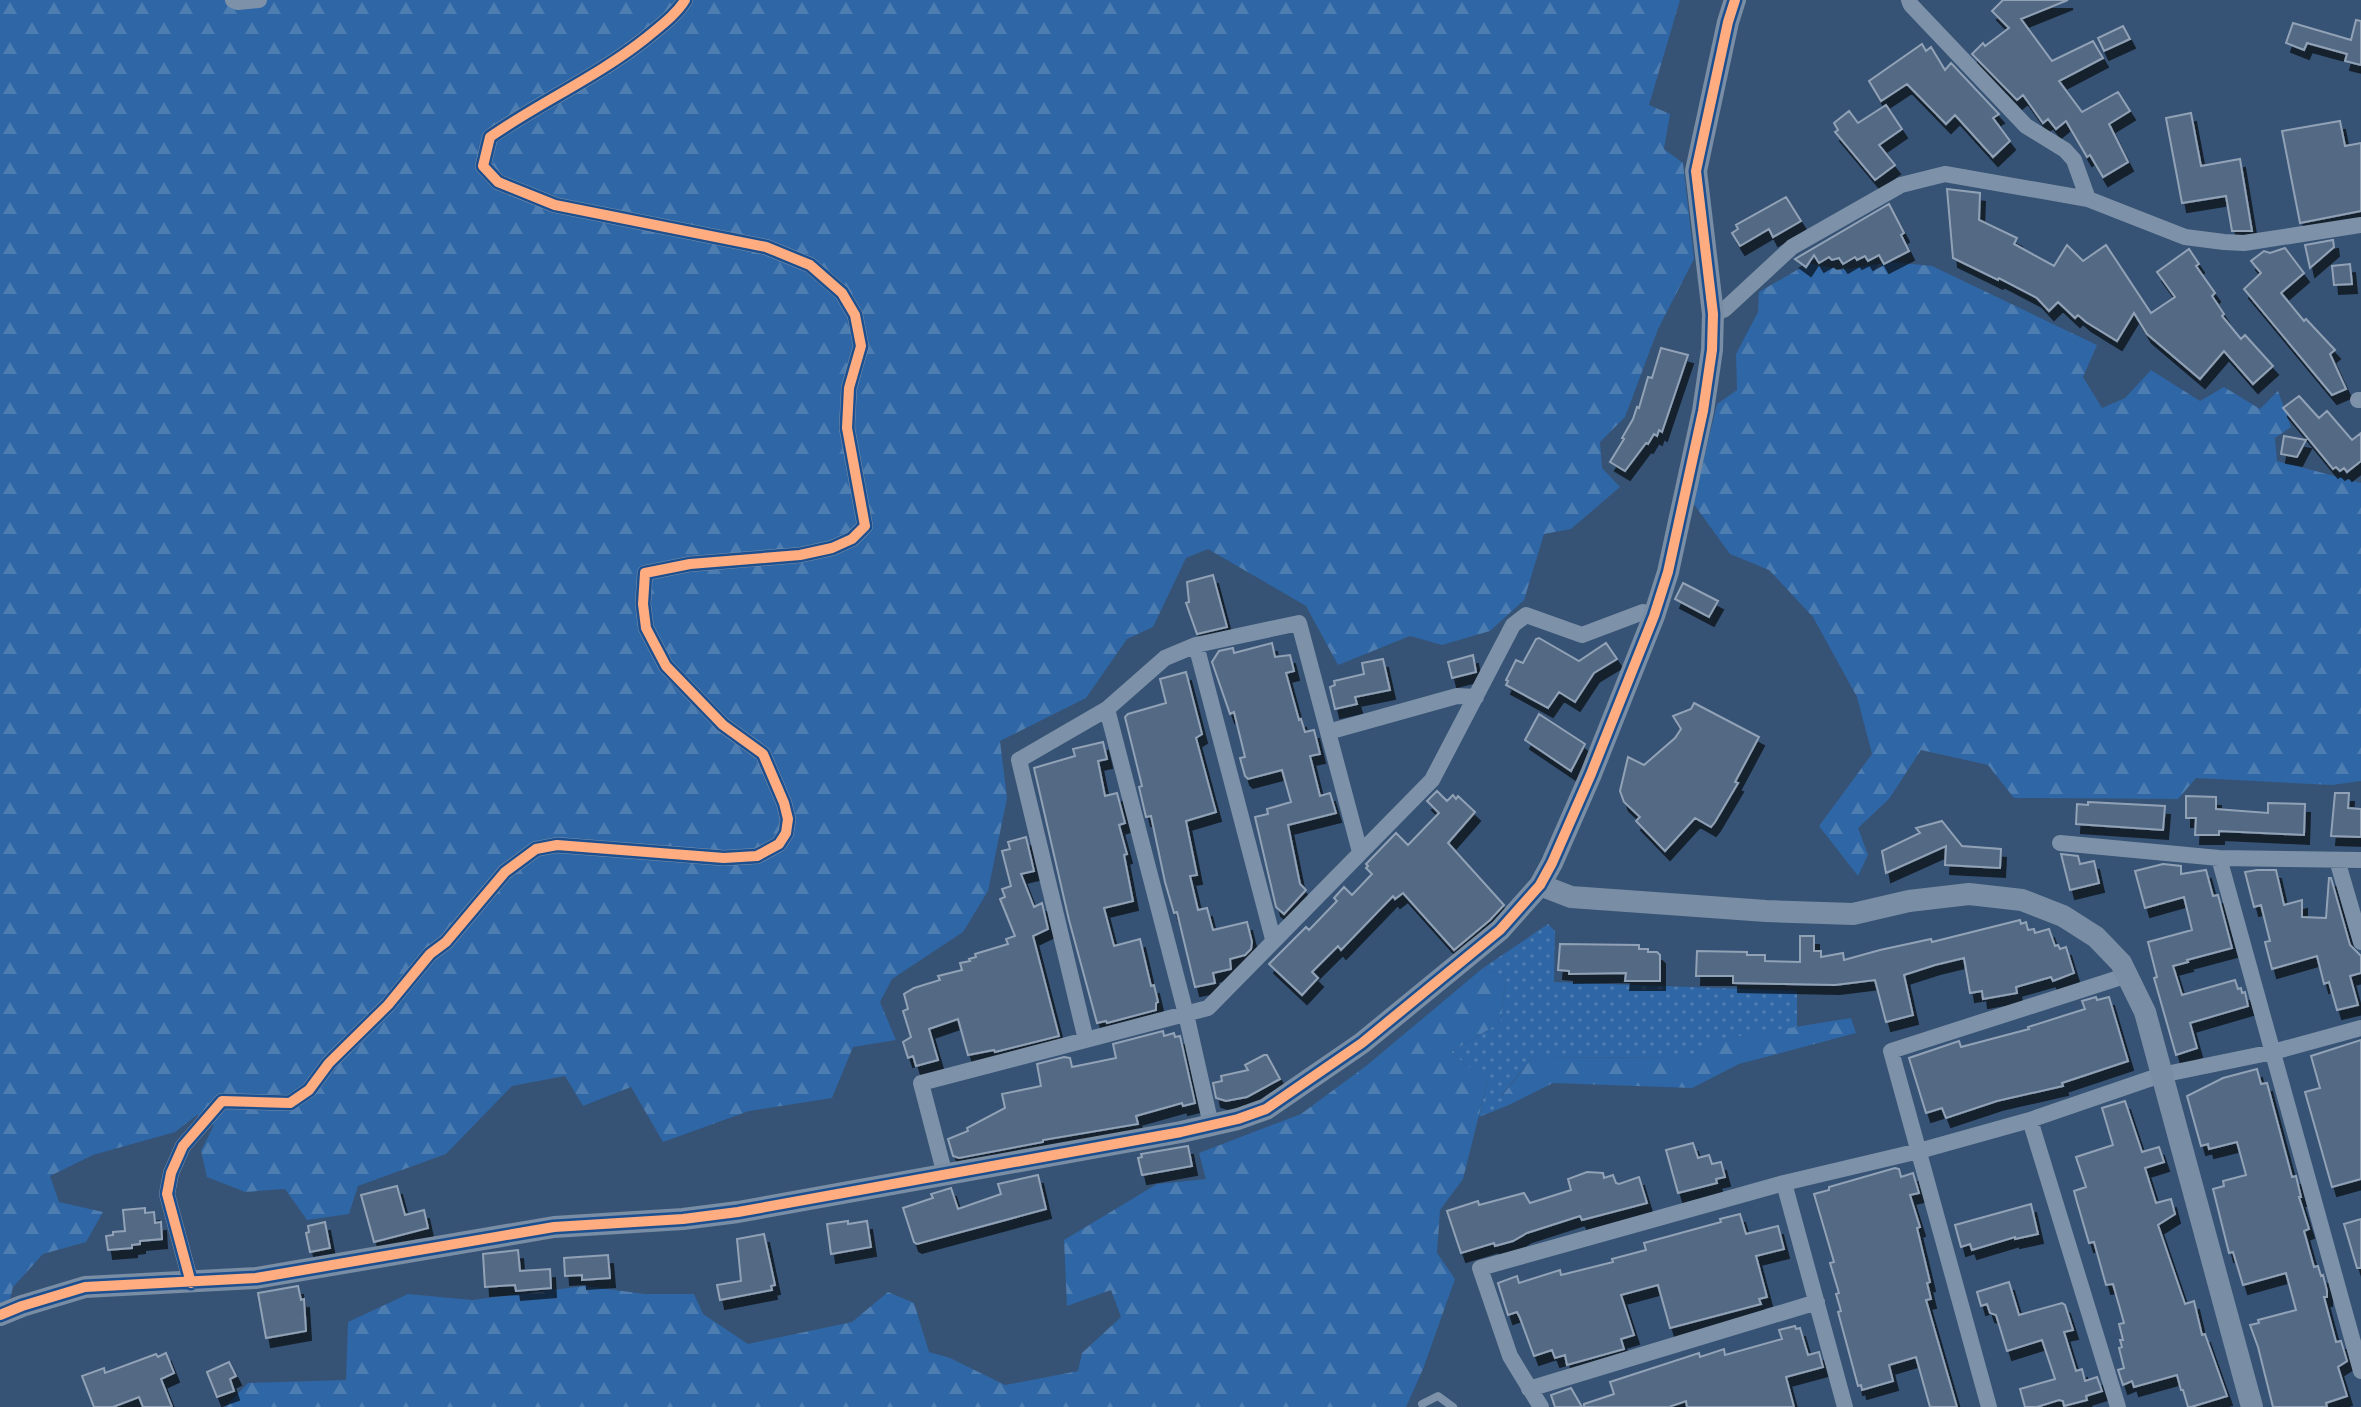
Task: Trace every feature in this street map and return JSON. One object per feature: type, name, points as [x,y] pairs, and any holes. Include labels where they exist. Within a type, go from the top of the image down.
[{"type":"street","points":[[233,0],[259,0]]},
{"type":"street","points":[[191,1283],[167,1194],[171,1173],[183,1146],[222,1101],[290,1103],[309,1090],[329,1063],[388,1005],[505,872],[536,849],[557,845],[746,857],[757,856],[779,844],[786,833],[788,819],[784,803],[763,754],[723,725],[666,666],[646,628],[643,604],[645,573],[690,564],[800,555],[832,548],[852,539],[865,526],[847,428],[849,388],[861,346],[855,315],[842,293],[810,265],[766,247],[555,205],[498,182],[483,166],[490,137],[621,58],[659,27],[685,0]]},
{"type":"street","points":[[0,1315],[85,1287],[256,1278],[554,1227],[683,1219],[738,1212],[1211,1125],[1266,1109],[1362,1043],[1500,930],[1540,885],[1591,774],[1654,616],[1668,572],[1703,411],[1712,350],[1713,314],[1696,192],[1696,171],[1735,0]]},
{"type":"street","points":[[1909,0],[2026,126],[2065,150],[2074,160],[2088,199]]},
{"type":"street","points":[[1713,314],[1725,309],[1792,247],[1901,185],[1945,174],[2088,199],[2185,237],[2224,242],[2244,243],[2361,225]]},
{"type":"street","points":[[945,1175],[921,1083],[1208,1008],[1432,780],[1513,625],[1526,615],[1582,635],[1643,612],[1654,616]]},
{"type":"street","points":[[1086,1040],[1019,760],[1107,709],[1165,658],[1196,645],[1299,623],[1360,852]]},
{"type":"street","points":[[1196,645],[1273,939]]},
{"type":"street","points":[[1328,732],[1457,696],[1476,697]]},
{"type":"street","points":[[1107,709],[1186,1014],[1211,1125]]},
{"type":"street","points":[[2060,843],[2219,858],[2361,860]]},
{"type":"street","points":[[2219,858],[2361,1371]]},
{"type":"street","points":[[2337,860],[2361,942]]},
{"type":"street","points":[[1540,885],[1571,897],[1853,914],[1909,901],[1969,894],[2022,900],[2063,916],[2096,937],[2121,963],[2145,1012],[2252,1407]]},
{"type":"street","points":[[1989,1407],[1891,1051],[2128,975]]},
{"type":"street","points":[[1541,1407],[1510,1356],[1480,1268],[1784,1183],[1919,1151],[2030,1120],[2161,1075],[2273,1052],[2361,1028]]},
{"type":"street","points":[[2030,1120],[2118,1407]]},
{"type":"street","points":[[1784,1183],[1845,1407]]},
{"type":"street","points":[[1529,1389],[1817,1302]]},
{"type":"lane","points":[[1422,1404],[1438,1396],[1453,1407]]},
{"type":"green space","points":[[0,0],[1680,0],[1649,105],[1670,114],[1664,149],[1683,163],[1694,259],[1658,329],[1625,417],[1600,442],[1602,468],[1620,487],[1571,529],[1544,534],[1524,600],[1490,631],[1442,645],[1410,636],[1338,665],[1306,606],[1208,549],[1186,558],[1153,627],[1127,639],[1086,698],[1000,741],[1007,798],[988,891],[963,932],[892,979],[880,1002],[896,1040],[853,1047],[832,1098],[749,1111],[663,1142],[631,1087],[583,1106],[565,1076],[512,1086],[446,1154],[358,1186],[349,1214],[307,1220],[285,1189],[245,1192],[207,1177],[201,1151],[214,1125],[197,1115],[175,1132],[93,1155],[50,1176],[59,1202],[103,1212],[86,1242],[43,1254],[13,1287],[10,1299],[0,1303]]},
{"type":"green space","points":[[1891,262],[1932,266],[2097,345],[2083,377],[2102,408],[2125,398],[2151,370],[2200,401],[2224,387],[2260,409],[2278,391],[2291,427],[2275,438],[2277,461],[2361,483],[2361,781],[2332,785],[2196,778],[2178,799],[2014,798],[1988,765],[1921,750],[1889,799],[1858,828],[1868,855],[1858,876],[1819,826],[1872,754],[1857,697],[1813,617],[1769,570],[1730,554],[1693,503],[1717,404],[1737,390],[1736,354],[1758,312],[1759,292],[1809,263],[1841,270]]},
{"type":"green space","points":[[1548,924],[1555,931],[1554,982],[1797,991],[1797,1027],[1716,1040],[1689,1057],[1532,1058],[1501,1096],[1509,1105],[1479,1117],[1487,1083],[1451,1052],[1501,1022],[1506,976],[1483,968]]},
{"type":"green space","points":[[1483,968],[1506,976],[1501,1022],[1451,1052],[1487,1083],[1463,1179],[1440,1210],[1437,1253],[1455,1279],[1406,1407],[225,1407],[248,1383],[346,1380],[348,1322],[408,1294],[472,1300],[585,1286],[645,1294],[694,1294],[703,1314],[748,1344],[852,1322],[888,1292],[914,1303],[929,1352],[950,1358],[1005,1385],[1078,1371],[1082,1353],[1121,1317],[1111,1290],[1067,1306],[1064,1240],[1157,1184],[1206,1179],[1199,1153],[1301,1114],[1366,1066]]},
{"type":"green space","points":[[1851,1018],[1856,1033],[1739,1064],[1692,1088],[1553,1083],[1509,1105],[1501,1097],[1532,1058],[1689,1057],[1715,1040]]},
{"type":"building","points":[[2003,0],[2068,0],[2021,19],[2052,61],[2093,41],[2103,58],[2059,81],[2082,112],[2118,92],[2130,111],[2109,124],[2128,162],[2103,177],[2066,121],[2056,129],[2048,119],[2043,123],[2023,95],[2017,100],[1972,54],[1983,43],[1985,46],[2009,28],[1992,11]]},
{"type":"building","points":[[2356,20],[2361,21],[2361,65],[2345,61],[2347,54],[2307,43],[2304,50],[2286,43],[2293,23],[2351,40]]},
{"type":"building","points":[[2123,26],[2130,39],[2104,51],[2098,38]]},
{"type":"building","points":[[1922,44],[1926,51],[1931,47],[1945,70],[1951,63],[1999,114],[1993,118],[2010,141],[1993,157],[1955,115],[1946,124],[1907,84],[1881,101],[1869,81]]},
{"type":"building","points":[[1886,105],[1902,129],[1879,145],[1895,165],[1875,180],[1835,132],[1838,130],[1834,123],[1849,111],[1858,123]]},
{"type":"building","points":[[2191,113],[2201,166],[2240,159],[2252,231],[2232,231],[2226,196],[2182,203],[2166,118]]},
{"type":"building","points":[[2340,121],[2345,146],[2361,143],[2361,211],[2300,223],[2282,131]]},
{"type":"building","points":[[1947,189],[1980,193],[1979,220],[2017,238],[2014,244],[2054,266],[2067,245],[2083,261],[2106,245],[2151,313],[2175,297],[2157,272],[2189,249],[2199,264],[2196,266],[2215,293],[2212,296],[2224,314],[2222,316],[2241,339],[2245,335],[2273,366],[2253,384],[2224,351],[2200,379],[2147,334],[2134,313],[2117,341],[2078,315],[2075,318],[2058,302],[2049,311],[2037,298],[1953,258]]},
{"type":"building","points":[[1786,197],[1801,221],[1773,237],[1769,229],[1740,246],[1732,233],[1738,229],[1736,225]]},
{"type":"building","points":[[1889,204],[1904,233],[1901,235],[1909,251],[1884,264],[1879,255],[1868,261],[1865,256],[1857,260],[1855,257],[1843,264],[1839,258],[1832,260],[1829,257],[1819,263],[1814,255],[1806,267],[1795,259]]},
{"type":"building","points":[[2333,240],[2334,247],[2310,268],[2305,245]]},
{"type":"building","points":[[2285,248],[2304,273],[2281,293],[2304,321],[2306,319],[2335,350],[2330,354],[2346,389],[2332,395],[2244,289],[2261,273],[2251,261],[2264,251],[2270,253]]},
{"type":"building","points":[[2350,264],[2352,284],[2334,285],[2332,266]]},
{"type":"building","points":[[1661,348],[1688,355],[1662,432],[1659,430],[1657,436],[1654,434],[1625,471],[1610,462],[1639,408]]},
{"type":"building","points":[[2299,396],[2319,418],[2327,411],[2352,440],[2361,433],[2361,461],[2347,472],[2344,468],[2340,471],[2336,467],[2333,469],[2283,408]]},
{"type":"building","points":[[2284,436],[2306,440],[2297,457],[2281,454]]},
{"type":"building","points":[[1213,575],[1227,627],[1197,634],[1186,603],[1189,602],[1187,582]]},
{"type":"building","points":[[1683,583],[1718,601],[1709,617],[1675,599]]},
{"type":"building","points":[[1539,638],[1579,661],[1606,643],[1617,659],[1594,673],[1575,702],[1559,692],[1548,708],[1506,685],[1516,660],[1523,663]]},
{"type":"building","points":[[1272,643],[1275,657],[1290,655],[1294,671],[1286,673],[1299,720],[1305,732],[1314,730],[1320,754],[1310,756],[1320,796],[1330,793],[1336,813],[1288,825],[1300,884],[1306,890],[1284,914],[1276,907],[1255,817],[1268,814],[1267,809],[1291,802],[1282,770],[1248,779],[1245,776],[1240,758],[1245,757],[1234,712],[1230,714],[1212,662],[1219,651],[1233,648],[1234,653]]},
{"type":"building","points":[[1473,655],[1476,672],[1452,678],[1448,662]]},
{"type":"building","points":[[1383,659],[1390,690],[1355,697],[1357,704],[1335,709],[1330,687],[1335,685],[1334,681],[1364,674],[1362,663]]},
{"type":"building","points":[[1186,672],[1202,734],[1196,738],[1216,812],[1186,821],[1197,875],[1190,876],[1198,910],[1207,908],[1213,930],[1247,922],[1252,942],[1251,949],[1245,955],[1230,959],[1231,969],[1213,973],[1215,983],[1195,987],[1177,912],[1174,913],[1165,882],[1151,816],[1146,817],[1139,787],[1142,786],[1125,717],[1166,703],[1160,679]]},
{"type":"building","points":[[1694,703],[1759,737],[1735,782],[1738,783],[1711,827],[1695,818],[1665,851],[1636,821],[1640,817],[1624,802],[1620,791],[1628,757],[1644,765],[1681,729],[1673,716],[1691,709]]},
{"type":"building","points":[[1539,714],[1585,744],[1571,771],[1525,740]]},
{"type":"building","points":[[1103,742],[1107,759],[1098,761],[1105,796],[1117,793],[1125,823],[1119,825],[1127,854],[1124,855],[1133,901],[1104,908],[1114,946],[1140,939],[1158,1002],[1156,1010],[1097,1023],[1069,920],[1034,768],[1075,756],[1073,749]]},
{"type":"building","points":[[1437,791],[1447,801],[1453,795],[1456,799],[1458,796],[1475,812],[1448,843],[1504,905],[1454,950],[1403,893],[1395,899],[1393,896],[1341,950],[1338,946],[1312,972],[1318,978],[1302,995],[1269,964],[1306,927],[1309,930],[1337,901],[1334,898],[1344,887],[1352,895],[1372,874],[1366,864],[1396,833],[1408,845],[1439,813],[1427,801]]},
{"type":"building","points":[[2335,793],[2349,793],[2348,808],[2361,809],[2361,837],[2331,836]]},
{"type":"building","points":[[2186,796],[2216,797],[2216,809],[2268,813],[2268,803],[2305,804],[2304,835],[2219,831],[2219,835],[2195,835],[2196,818],[2186,818]]},
{"type":"building","points":[[2088,802],[2165,806],[2163,830],[2076,824],[2077,804],[2088,805]]},
{"type":"building","points":[[1942,821],[1962,846],[2001,849],[2000,868],[1945,865],[1946,846],[1886,873],[1882,851],[1920,833],[1916,828]]},
{"type":"building","points":[[1026,837],[1034,871],[1021,874],[1034,907],[1042,903],[1048,929],[1033,936],[1059,1036],[995,1052],[968,1055],[958,1019],[929,1029],[938,1060],[916,1066],[913,1056],[908,1058],[903,1042],[911,1037],[903,1011],[908,1009],[904,994],[940,980],[938,976],[962,970],[960,963],[970,961],[976,957],[975,954],[1008,944],[1006,939],[1015,936],[1000,899],[1005,897],[1002,889],[1011,886],[1002,851],[1010,849],[1008,842]]},
{"type":"building","points":[[2061,854],[2078,856],[2080,864],[2094,861],[2099,883],[2070,890]]},
{"type":"building","points":[[2163,864],[2181,866],[2181,874],[2206,870],[2213,896],[2218,895],[2232,948],[2173,966],[2182,995],[2235,980],[2238,989],[2245,992],[2248,1006],[2190,1023],[2197,1048],[2176,1055],[2154,978],[2157,977],[2148,942],[2192,930],[2184,897],[2145,908],[2135,871]]},
{"type":"building","points":[[2276,870],[2284,905],[2302,900],[2302,917],[2326,918],[2331,878],[2350,945],[2361,956],[2361,973],[2350,976],[2358,1005],[2337,1010],[2329,982],[2324,984],[2317,956],[2272,969],[2265,942],[2270,941],[2261,905],[2254,907],[2245,872]]},
{"type":"building","points":[[2020,920],[2021,924],[2026,922],[2028,930],[2034,929],[2035,933],[2049,929],[2055,946],[2058,945],[2060,949],[2066,947],[2074,973],[2053,981],[2051,977],[2016,987],[2017,993],[1983,999],[1982,991],[1970,993],[1964,958],[1935,965],[1904,975],[1913,1015],[1886,1022],[1875,980],[1835,985],[1733,983],[1733,976],[1696,976],[1697,951],[1747,952],[1747,955],[1765,955],[1765,961],[1800,962],[1800,936],[1814,936],[1814,951],[1821,951],[1821,957],[1843,953],[1844,960]]},
{"type":"building","points":[[1560,944],[1639,945],[1639,949],[1648,949],[1648,952],[1660,955],[1660,981],[1625,981],[1626,973],[1569,974],[1569,971],[1558,970]]},
{"type":"building","points":[[2096,997],[2097,1000],[2109,997],[2128,1061],[2062,1083],[2063,1086],[1997,1101],[1946,1118],[1942,1108],[1926,1113],[1909,1058],[1959,1041],[1961,1047],[2029,1029],[2085,1009],[2082,1001]]},
{"type":"building","points":[[1163,1031],[1164,1036],[1174,1033],[1175,1037],[1180,1036],[1195,1103],[1183,1106],[1182,1103],[1136,1116],[1138,1124],[959,1158],[953,1156],[948,1139],[968,1131],[967,1128],[1005,1108],[1002,1094],[1041,1086],[1037,1064],[1064,1057],[1070,1058],[1072,1067],[1116,1058],[1113,1044]]},
{"type":"building","points":[[2361,1040],[2361,1179],[2332,1187],[2305,1092],[2320,1088],[2311,1056]]},
{"type":"building","points":[[1267,1055],[1280,1079],[1247,1097],[1226,1101],[1216,1098],[1213,1083],[1222,1081],[1221,1076],[1248,1070],[1245,1065]]},
{"type":"building","points":[[2257,1069],[2261,1084],[2267,1083],[2292,1177],[2296,1176],[2309,1229],[2304,1231],[2314,1267],[2318,1266],[2323,1275],[2327,1291],[2327,1297],[2324,1297],[2336,1342],[2341,1341],[2347,1361],[2338,1367],[2347,1396],[2326,1403],[2327,1407],[2273,1407],[2250,1325],[2296,1310],[2286,1273],[2243,1285],[2233,1252],[2229,1253],[2213,1189],[2224,1186],[2223,1181],[2246,1175],[2237,1142],[2209,1149],[2208,1144],[2201,1146],[2187,1096],[2223,1078]]},
{"type":"building","points":[[2125,1101],[2142,1152],[2159,1147],[2164,1162],[2145,1168],[2156,1203],[2171,1199],[2175,1214],[2158,1225],[2185,1304],[2194,1301],[2202,1335],[2205,1334],[2227,1396],[2191,1407],[2188,1407],[2177,1375],[2134,1387],[2132,1381],[2123,1385],[2118,1370],[2124,1368],[2119,1348],[2122,1347],[2120,1340],[2123,1340],[2119,1324],[2124,1323],[2113,1284],[2106,1285],[2094,1242],[2089,1243],[2074,1191],[2086,1187],[2076,1157],[2113,1145],[2102,1108]]},
{"type":"building","points":[[1693,1143],[1698,1158],[1709,1155],[1712,1164],[1721,1162],[1725,1177],[1716,1179],[1717,1183],[1678,1193],[1666,1150]]},
{"type":"building","points":[[1188,1146],[1192,1166],[1142,1175],[1138,1158],[1142,1157],[1141,1154]]},
{"type":"building","points":[[1899,1169],[1901,1177],[1913,1173],[1919,1193],[1910,1195],[1920,1227],[1917,1228],[1930,1282],[1927,1283],[1931,1299],[1926,1300],[1957,1407],[1930,1407],[1916,1357],[1889,1365],[1893,1381],[1862,1390],[1861,1385],[1858,1386],[1838,1312],[1841,1311],[1836,1294],[1839,1293],[1830,1263],[1834,1262],[1814,1194]]},
{"type":"building","points":[[1587,1172],[1603,1173],[1604,1178],[1613,1175],[1619,1184],[1639,1177],[1647,1203],[1582,1220],[1580,1216],[1527,1233],[1513,1241],[1461,1253],[1447,1211],[1478,1201],[1479,1205],[1524,1193],[1530,1203],[1571,1190],[1568,1179]]},
{"type":"building","points":[[1038,1175],[1046,1209],[917,1244],[914,1242],[903,1208],[951,1188],[958,1209],[1001,1194],[998,1184]]},
{"type":"building","points":[[397,1186],[405,1215],[424,1210],[428,1228],[374,1242],[361,1195]]},
{"type":"building","points":[[2031,1204],[2038,1234],[2015,1237],[1972,1250],[1970,1244],[1961,1247],[1955,1225]]},
{"type":"building","points":[[145,1208],[145,1213],[154,1212],[155,1223],[161,1222],[162,1239],[140,1241],[132,1248],[108,1250],[106,1236],[125,1231],[123,1210]]},
{"type":"building","points":[[1740,1214],[1746,1234],[1778,1226],[1784,1249],[1756,1256],[1767,1297],[1759,1299],[1761,1304],[1670,1328],[1658,1285],[1621,1295],[1634,1335],[1621,1339],[1624,1349],[1567,1365],[1565,1355],[1555,1358],[1552,1350],[1534,1356],[1517,1312],[1508,1315],[1498,1283],[1517,1276],[1519,1283],[1560,1270],[1561,1275],[1613,1262],[1612,1259],[1646,1250],[1644,1243]]},
{"type":"building","points":[[2361,1219],[2361,1268],[2357,1268],[2344,1224]]},
{"type":"building","points":[[848,1221],[848,1224],[867,1221],[871,1247],[831,1254],[827,1224]]},
{"type":"building","points":[[325,1222],[330,1248],[310,1252],[306,1233],[309,1232],[308,1226]]},
{"type":"building","points":[[764,1234],[775,1285],[771,1286],[772,1290],[720,1300],[717,1285],[741,1281],[737,1239]]},
{"type":"building","points":[[518,1250],[520,1271],[550,1269],[551,1288],[516,1291],[515,1285],[485,1287],[483,1254]]},
{"type":"building","points":[[608,1255],[610,1278],[582,1280],[582,1275],[565,1276],[564,1258]]},
{"type":"building","points":[[2009,1282],[2019,1315],[2062,1303],[2065,1305],[2073,1330],[2064,1332],[2076,1371],[2082,1369],[2085,1381],[2097,1377],[2102,1391],[2086,1396],[2087,1400],[2064,1406],[2063,1401],[2059,1400],[2037,1407],[2025,1407],[2020,1389],[2055,1379],[2042,1340],[2007,1351],[1996,1315],[1990,1313],[1987,1304],[1981,1306],[1977,1292]]},
{"type":"building","points":[[298,1286],[301,1300],[304,1299],[306,1331],[266,1338],[258,1293]]},
{"type":"building","points":[[1795,1326],[1796,1329],[1800,1328],[1808,1355],[1819,1352],[1823,1367],[1786,1377],[1794,1407],[1687,1407],[1686,1401],[1669,1407],[1584,1407],[1584,1404],[1614,1394],[1610,1382],[1699,1353],[1700,1357],[1724,1349],[1725,1355],[1782,1339],[1779,1330]]},
{"type":"building","points":[[166,1353],[174,1373],[161,1379],[172,1407],[143,1407],[139,1397],[113,1407],[94,1407],[82,1376],[104,1368],[105,1373]]},
{"type":"building","points":[[229,1362],[236,1376],[230,1379],[234,1391],[217,1397],[207,1372]]},
{"type":"building","points":[[1571,1388],[1582,1407],[1555,1407],[1551,1395]]},
{"type":"cycle path","points":[[191,1283],[167,1194],[171,1173],[183,1146],[222,1101],[290,1103],[309,1090],[329,1063],[388,1005],[505,872],[536,849],[557,845],[724,858],[757,856],[779,844],[786,833],[788,819],[784,803],[763,754],[723,725],[666,666],[646,628],[643,604],[645,573],[690,564],[800,555],[832,548],[852,539],[865,526],[847,428],[849,388],[861,346],[855,315],[842,293],[810,265],[766,247],[555,205],[498,182],[483,166],[490,137],[627,52],[667,20],[685,0]]},
{"type":"cycle path","points":[[0,1315],[85,1287],[256,1278],[554,1227],[683,1219],[738,1212],[1181,1132],[1266,1109],[1362,1043],[1500,930],[1540,885],[1591,774],[1654,616],[1668,572],[1703,411],[1712,350],[1713,314],[1696,171],[1735,0]]}]
